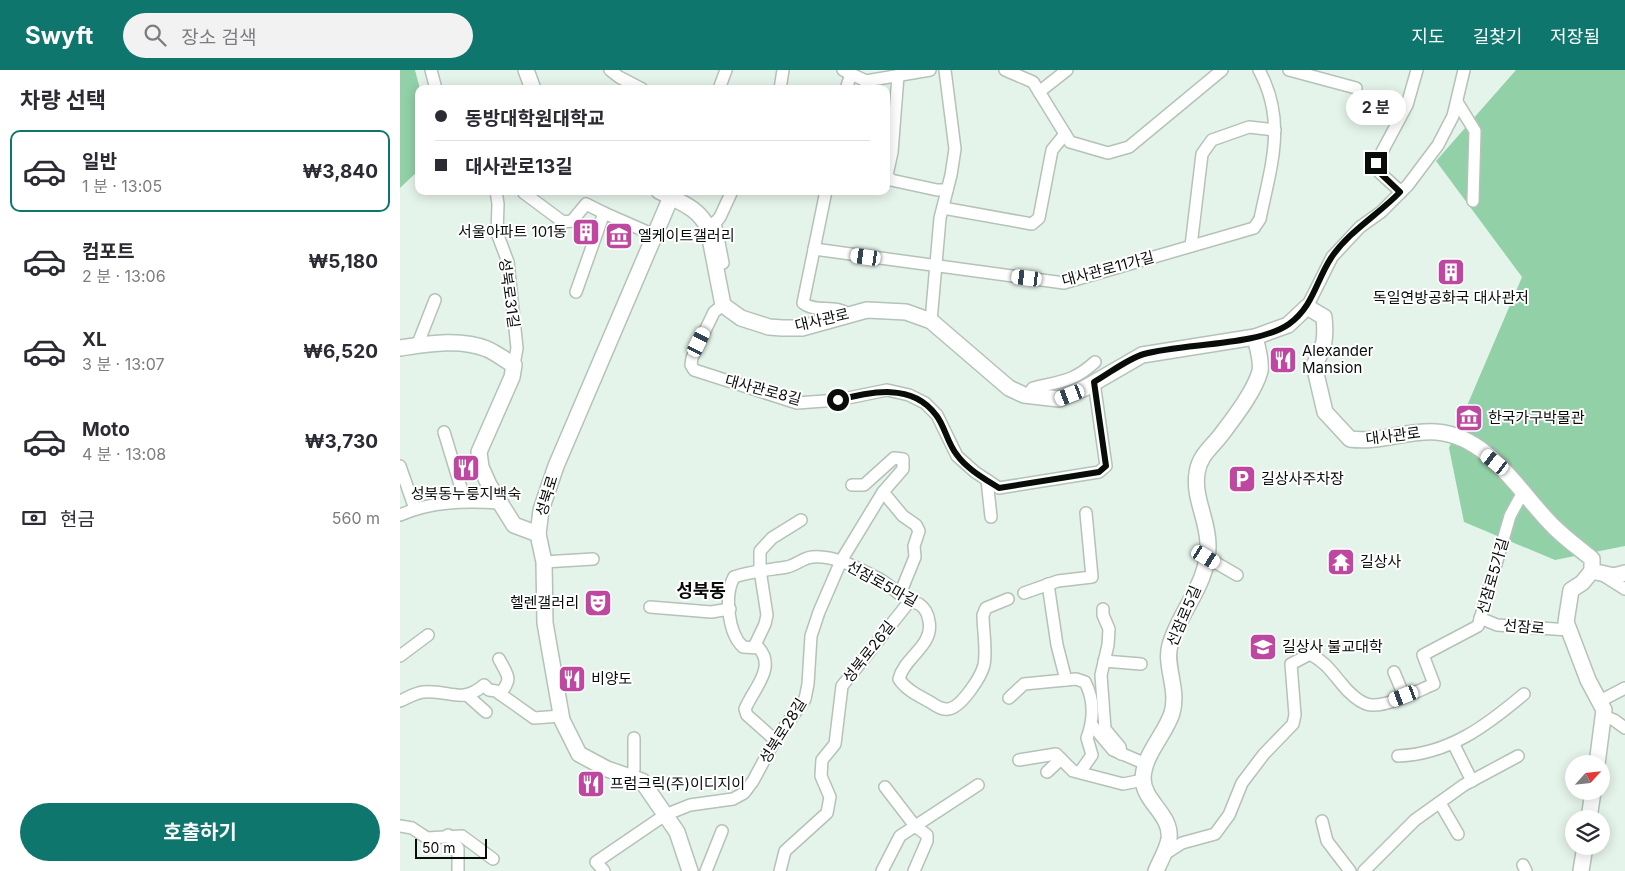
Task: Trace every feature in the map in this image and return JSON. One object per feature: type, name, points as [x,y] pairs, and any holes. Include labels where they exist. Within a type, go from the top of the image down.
[{"type":"main road","points":[[526,70],[532,85]]},
{"type":"main road","name":"성북로","points":[[667,195],[654,235],[556,466],[539,518],[538,534],[544,562],[545,623],[561,716],[579,754],[607,769],[642,781],[677,832],[690,871]]},
{"type":"main road","points":[[671,195],[690,206],[712,225],[723,305]]},
{"type":"main road","name":"대사관로","points":[[723,305],[741,318],[769,327],[802,328],[867,310],[906,312],[931,321],[1003,385],[1028,395],[1059,399],[1142,355],[1255,337],[1288,325],[1308,307],[1324,317],[1326,339],[1322,353],[1314,365],[1317,386],[1325,412],[1350,439],[1363,441],[1411,431],[1438,432],[1455,436],[1471,444],[1507,471],[1554,527],[1592,559],[1592,571]]},
{"type":"main road","name":"선잠로5길","points":[[1143,780],[1146,764],[1172,713],[1174,696],[1169,647],[1176,628],[1191,603],[1209,548],[1205,524],[1196,494],[1198,464],[1203,455],[1238,414],[1260,370],[1255,337]]},
{"type":"main road","points":[[400,348],[458,343],[486,349],[514,365]]},
{"type":"main road","name":"성북로31길","points":[[514,365],[512,377],[480,452],[481,467],[514,525],[538,534]]},
{"type":"main road","points":[[1592,571],[1614,576],[1625,572]]},
{"type":"main road","name":"선잠로","points":[[1592,571],[1582,583],[1571,590],[1566,622],[1588,680],[1602,709]]},
{"type":"main road","points":[[1598,755],[1602,709]]},
{"type":"main road","points":[[1143,780],[1148,794],[1163,813],[1170,830],[1169,842],[1156,871]]},
{"type":"main road","points":[[1581,871],[1584,855]]},
{"type":"street","points":[[431,70],[435,85]]},
{"type":"street","points":[[720,85],[726,70]]},
{"type":"street","points":[[781,85],[783,70]]},
{"type":"street","points":[[846,85],[847,72],[866,81],[930,70]]},
{"type":"street","points":[[931,321],[935,266],[943,208],[955,149],[945,70]]},
{"type":"street","points":[[1005,70],[1033,82],[1070,142],[1085,148],[1108,153],[1129,147],[1222,70]]},
{"type":"street","points":[[1039,92],[1067,70]]},
{"type":"street","name":"대사관로11가길","points":[[814,249],[1064,283],[1254,228],[1260,219],[1274,151],[1275,130],[1275,118],[1266,84],[1259,70]]},
{"type":"street","points":[[1289,70],[1356,88]]},
{"type":"street","points":[[1400,192],[1379,172],[1376,163],[1407,105],[1417,70]]},
{"type":"street","points":[[1308,307],[1332,257],[1360,228],[1381,212],[1400,192],[1438,145],[1454,116],[1464,70]]},
{"type":"street","points":[[612,71],[635,85]]},
{"type":"street","points":[[890,161],[898,76]]},
{"type":"street","points":[[1457,102],[1475,131],[1473,201]]},
{"type":"street","points":[[1191,246],[1202,154],[1212,140],[1249,127],[1275,130]]},
{"type":"street","points":[[943,208],[1032,224],[1039,218],[1052,150],[1065,134]]},
{"type":"street","points":[[890,179],[937,190],[947,190]]},
{"type":"street","name":"성북로31길","points":[[497,195],[497,234],[508,262],[517,348],[514,365]]},
{"type":"street","points":[[527,195],[563,222],[572,221],[586,204],[654,235]]},
{"type":"street","points":[[723,263],[712,225],[730,195]]},
{"type":"street","points":[[825,195],[803,303],[809,308],[841,309],[848,314]]},
{"type":"street","points":[[576,292],[604,213]]},
{"type":"street","points":[[416,346],[435,300]]},
{"type":"street","name":"대사관로8길","points":[[723,305],[714,312],[692,358],[691,365],[694,370],[797,403],[838,400],[887,390],[909,395],[924,403],[937,415],[957,456],[999,488],[1099,472],[1106,466],[1094,382]]},
{"type":"street","points":[[1028,395],[1033,388],[1066,381],[1080,375],[1095,362]]},
{"type":"street","points":[[444,432],[465,501]]},
{"type":"street","name":"성북로28길","points":[[604,871],[596,862],[665,815],[690,805],[733,799],[744,793],[753,781],[775,740],[805,700],[811,636],[840,561],[883,492],[903,469],[903,459],[899,457],[889,460],[864,485],[852,486]]},
{"type":"street","points":[[400,466],[415,509]]},
{"type":"street","points":[[987,480],[991,517]]},
{"type":"street","name":"선잠로5가길","points":[[1162,856],[1182,843],[1215,834],[1229,815],[1242,783],[1264,754],[1293,724],[1295,715],[1291,664],[1310,654],[1322,660],[1345,688],[1371,705],[1404,696],[1434,684],[1423,655],[1478,626],[1510,516],[1524,490]]},
{"type":"street","points":[[883,492],[903,516],[916,525],[919,531],[914,546],[915,557],[902,589],[909,602]]},
{"type":"street","points":[[400,515],[415,509],[465,501],[500,502]]},
{"type":"street","points":[[1024,593],[1058,581],[1092,577],[1086,513]]},
{"type":"street","points":[[754,647],[765,624],[767,615],[760,570],[760,551],[772,538],[801,520]]},
{"type":"street","name":"선잠로5마길","points":[[775,740],[747,715],[744,709],[767,666],[765,655],[759,648],[744,647],[736,640],[730,609],[730,584],[734,577],[760,570],[791,566],[813,557],[840,561],[886,584],[909,602],[924,607],[929,618],[930,630],[924,643],[900,671],[899,679],[902,685],[918,696],[947,710],[954,707],[966,695],[982,672],[984,663],[983,615],[986,608],[1008,598]]},
{"type":"street","points":[[1206,557],[1236,575]]},
{"type":"street","points":[[544,562],[593,559]]},
{"type":"street","points":[[1592,571],[1616,582],[1625,589]]},
{"type":"street","points":[[1048,584],[1056,645],[1066,680]]},
{"type":"street","name":"성북로26길","points":[[780,871],[785,851],[827,813],[830,797],[821,776],[822,760],[835,744],[842,686],[909,602]]},
{"type":"street","points":[[650,606],[711,612],[730,609]]},
{"type":"street","points":[[1103,608],[1102,615],[1108,629],[1101,675],[1105,729],[1120,747],[1121,754]]},
{"type":"street","name":"선잠로","points":[[1480,618],[1496,625],[1569,630]]},
{"type":"street","points":[[400,656],[428,635]]},
{"type":"street","points":[[499,659],[509,677],[508,684],[500,694]]},
{"type":"street","points":[[1104,661],[1141,664]]},
{"type":"street","points":[[1394,672],[1404,696]]},
{"type":"street","points":[[1009,698],[1024,684],[1076,679],[1085,682],[1091,693],[1093,711],[1092,725],[1087,738],[1092,755],[1080,772]]},
{"type":"street","points":[[400,701],[421,692],[468,696],[484,685],[534,718],[561,716]]},
{"type":"street","points":[[1625,688],[1602,709],[1625,728]]},
{"type":"street","points":[[1398,756],[1420,755],[1437,751],[1487,724],[1524,694]]},
{"type":"street","points":[[468,696],[486,712]]},
{"type":"street","points":[[1092,725],[1113,750],[1132,756],[1146,764]]},
{"type":"street","points":[[631,778],[634,769],[634,738]]},
{"type":"street","points":[[1454,742],[1472,781]]},
{"type":"street","points":[[1019,760],[1056,754],[1073,770],[1123,784],[1143,780]]},
{"type":"street","points":[[1364,871],[1415,820],[1472,781],[1518,756]]},
{"type":"street","points":[[1047,772],[1061,760]]},
{"type":"street","points":[[882,871],[900,836],[978,785]]},
{"type":"street","points":[[885,787],[915,826],[927,835],[927,842],[914,871]]},
{"type":"street","points":[[1440,803],[1458,834]]},
{"type":"street","points":[[1322,821],[1327,841],[1350,871]]},
{"type":"street","points":[[400,826],[412,828],[427,838],[462,836],[493,859]]},
{"type":"street","points":[[706,871],[722,831]]},
{"type":"street","points":[[448,836],[458,848],[458,871]]},
{"type":"green space","points":[[400,70],[415,70],[419,85],[415,85],[415,174],[400,188]]},
{"type":"green space","points":[[1516,70],[1625,70],[1625,546],[1555,560],[1464,522],[1449,448],[1522,277],[1436,161]]},
{"type":"place","name":"서울아파트 101동","points":[[586,232]]},
{"type":"place","name":"엘케이트갤러리","points":[[619,236]]},
{"type":"place","name":"독일연방공화국 대사관저","points":[[1451,272]]},
{"type":"place","name":"Alexander Mansion","points":[[1283,360]]},
{"type":"place","name":"한국가구박물관","points":[[1469,418]]},
{"type":"place","name":"성북동누룽지백숙","points":[[466,468]]},
{"type":"place","name":"길상사주차장","points":[[1242,479]]},
{"type":"place","name":"길상사","points":[[1341,562]]},
{"type":"place","name":"헬렌갤러리","points":[[598,603]]},
{"type":"place","name":"길상사 불교대학","points":[[1263,647]]},
{"type":"place","name":"비양도","points":[[572,679]]},
{"type":"place","name":"프럼크릭(주)이디지이","points":[[591,784]]},
{"type":"district","name":"성북동","points":[[701,591]]},
{"type":"route","points":[[838,400],[887,390],[909,395],[924,403],[937,415],[957,456],[975,472],[999,488],[1099,472],[1106,466],[1094,382],[1142,355],[1163,350],[1255,337],[1288,325],[1308,307],[1332,257],[1360,228],[1381,212],[1400,192],[1379,172],[1376,163]]}]
